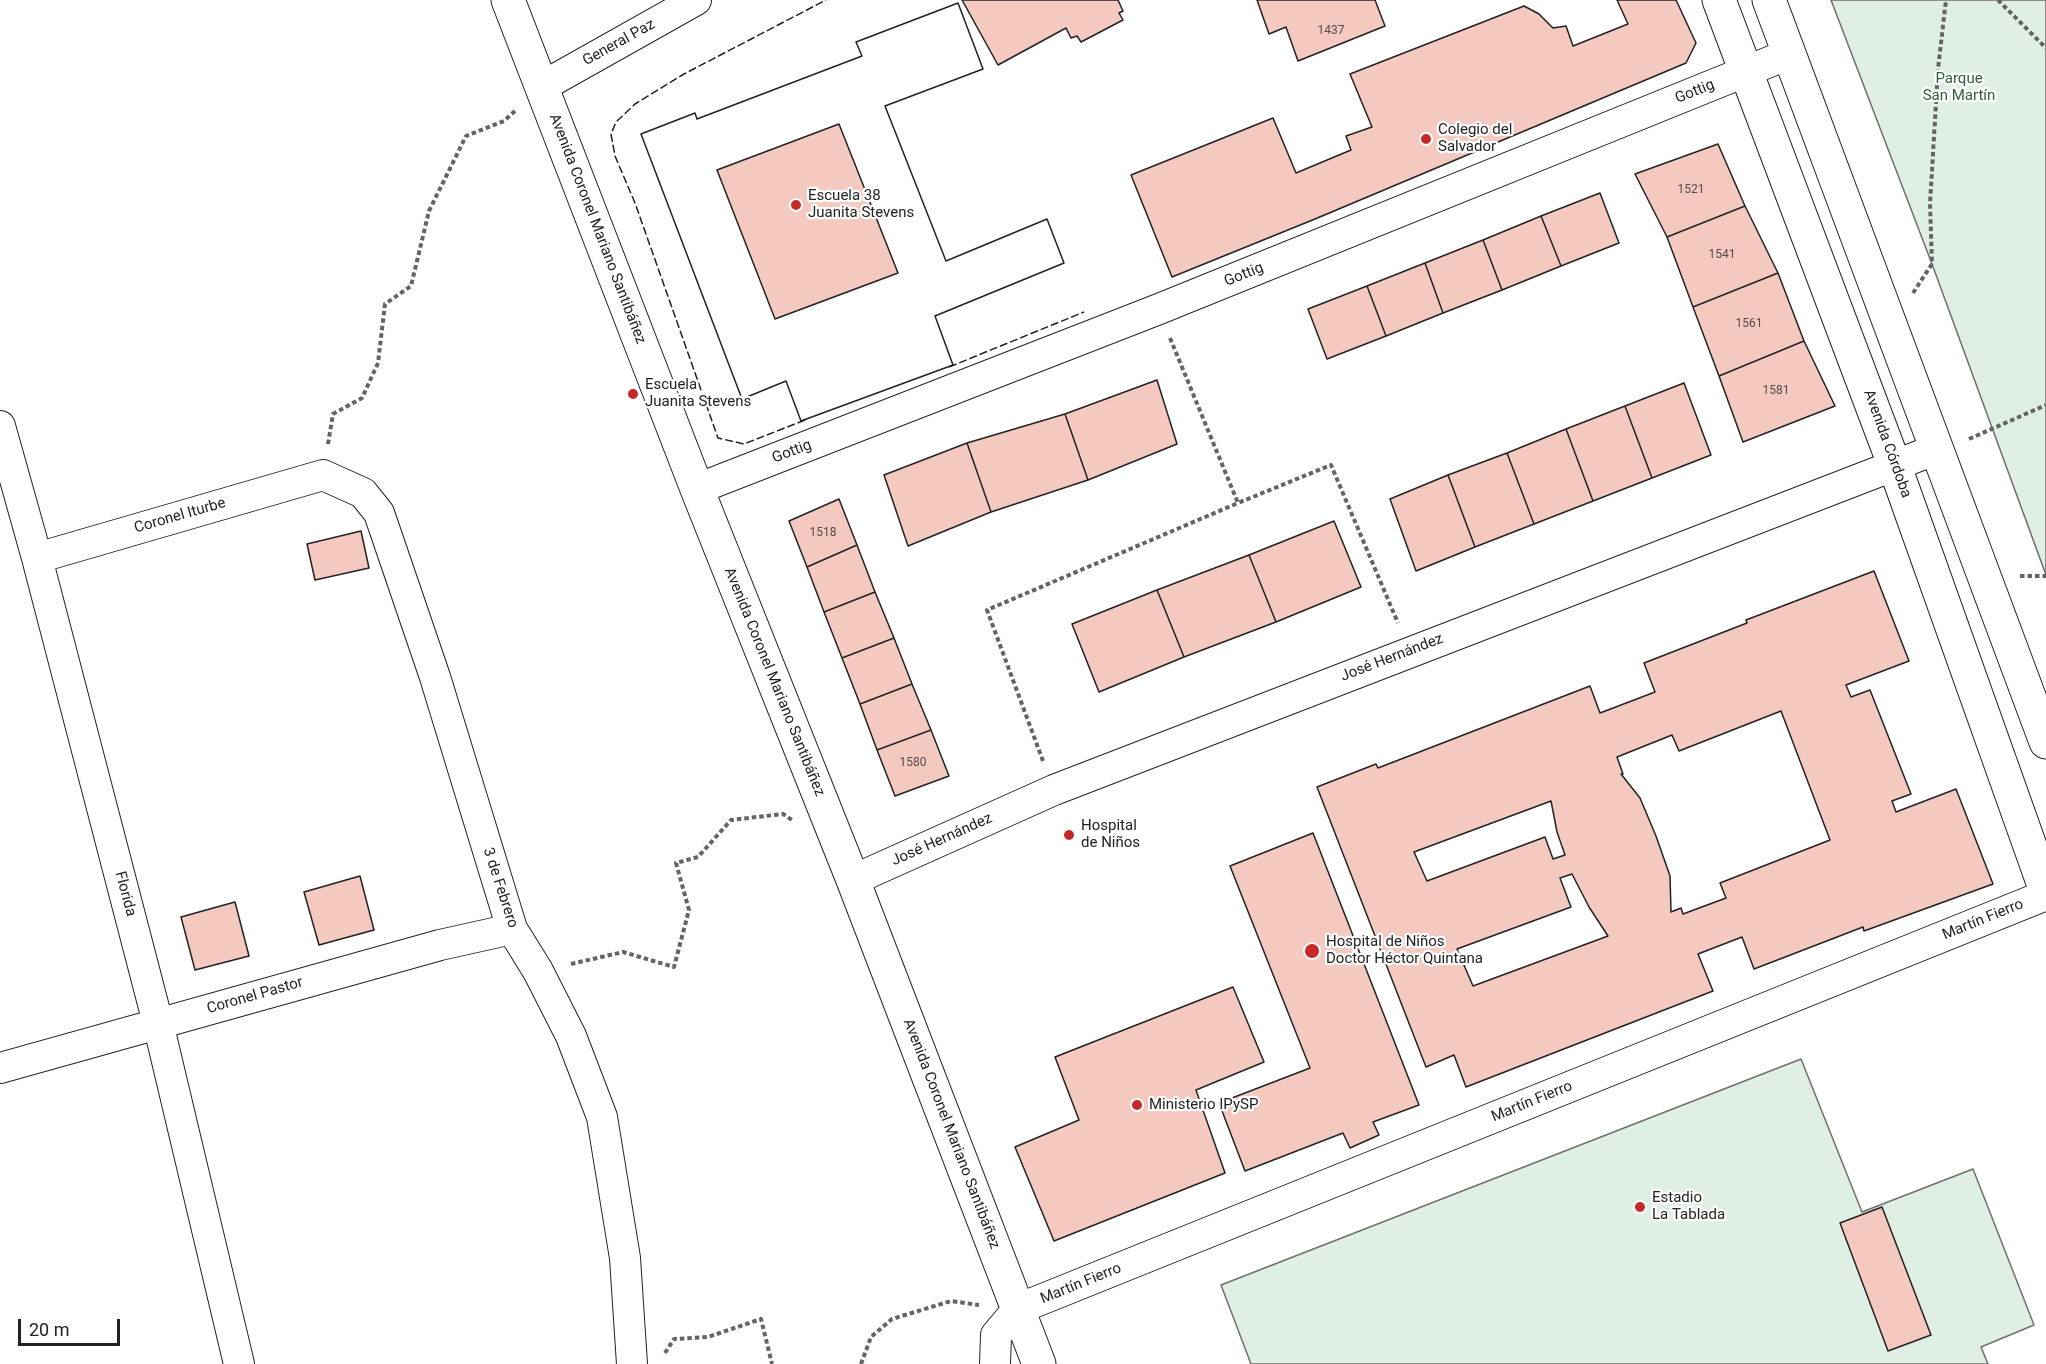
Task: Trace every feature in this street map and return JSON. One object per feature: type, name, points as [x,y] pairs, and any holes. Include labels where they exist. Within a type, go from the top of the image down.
[{"type":"main road","name":"Avenida Coronel Mariano Santibáñez","points":[[508,0],[697,489],[853,880],[1039,1364]]},
{"type":"main road","name":"Avenida Córdoba","points":[[1719,0],[1894,464],[2046,893]]},
{"type":"main road","points":[[1769,0],[2046,742]]},
{"type":"street","name":"General Paz","points":[[543,86],[696,0]]},
{"type":"street","name":"Gottig","points":[[697,489],[1159,309],[1789,54]]},
{"type":"street","name":"Florida","points":[[0,426],[4,460],[37,558],[158,1023],[239,1364]]},
{"type":"street","name":"José Hernández","points":[[853,880],[1054,790],[1937,449]]},
{"type":"street","name":"Coronel Iturbe","points":[[37,558],[323,475]]},
{"type":"street","name":"3 de Febrero","points":[[323,475],[363,493],[379,513],[435,677],[512,929],[538,971],[571,1036],[602,1117],[626,1258],[632,1364]]},
{"type":"street","name":"Martín Fierro","points":[[1018,1309],[2046,893]]},
{"type":"street","name":"Coronel Pastor","points":[[0,1068],[440,945],[512,929]]},
{"type":"street","points":[[995,1364],[996,1335],[1018,1309]]},
{"type":"path","points":[[1892,326],[1932,264],[1930,204],[1938,69],[1946,0]]},
{"type":"path","points":[[1998,0],[2046,48]]},
{"type":"path","points":[[333,414],[362,398],[378,363],[385,304],[411,286],[429,211],[466,136],[504,121]]},
{"type":"path","points":[[1159,309],[1238,503]]},
{"type":"path","points":[[1969,439],[2046,405]]},
{"type":"path","points":[[1054,790],[987,610],[1331,465],[1409,652]]},
{"type":"path","points":[[538,971],[623,952],[674,967],[689,910],[676,863],[698,857],[731,820],[764,817]]},
{"type":"path","points":[[861,1364],[871,1337],[892,1319],[951,1301],[1018,1309]]},
{"type":"path","points":[[663,1356],[674,1339],[708,1337],[761,1319],[772,1364]]},
{"type":"green space","name":"Parque San Martín","points":[[1831,0],[2046,0],[2046,575],[1932,264]]},
{"type":"green space","name":"Estadio La Tablada","points":[[1801,1059],[1862,1212],[1973,1169],[2034,1325],[1981,1347],[1988,1364],[1251,1364],[1221,1285]]},
{"type":"building","points":[[962,0],[1118,0],[1123,11],[1119,13],[1123,20],[1081,42],[1077,36],[1071,38],[1066,28],[998,65]]},
{"type":"building","points":[[1257,0],[1375,0],[1385,26],[1298,61],[1286,27],[1269,34]]},
{"type":"building","name":"Colegio del Salvador","points":[[1617,0],[1676,0],[1696,43],[1686,63],[1172,277],[1131,175],[1273,118],[1296,173],[1351,150],[1346,136],[1372,127],[1350,74],[1524,6],[1539,14],[1553,28],[1566,26],[1573,46],[1628,24]]},
{"type":"building","name":"Escuela 38 Juanita Stevens","points":[[958,3],[983,69],[885,106],[946,261],[1047,219],[1064,263],[935,316],[953,365],[801,421],[786,381],[742,399],[641,134],[695,113],[697,119],[862,56],[856,42]],"holes":[[[839,124],[898,273],[775,319],[717,170]]]},
{"type":"building","name":"Escuela 38 Juanita Stevens","points":[[958,3],[983,69],[885,106],[946,261],[1047,219],[1064,263],[935,316],[953,365],[801,421],[786,381],[742,399],[641,134],[695,113],[697,119],[862,56],[856,42]]},
{"type":"building","points":[[1718,144],[1745,206],[1667,237],[1635,174]]},
{"type":"building","points":[[1600,193],[1619,243],[1561,266],[1541,216]]},
{"type":"building","points":[[1745,206],[1778,273],[1693,307],[1667,237]]},
{"type":"building","points":[[1541,216],[1561,266],[1502,290],[1483,240]]},
{"type":"building","points":[[1483,240],[1502,290],[1443,313],[1425,263]]},
{"type":"building","points":[[1425,263],[1443,313],[1386,336],[1367,286]]},
{"type":"building","points":[[1778,273],[1804,341],[1719,376],[1693,307]]},
{"type":"building","points":[[1367,286],[1386,336],[1327,359],[1308,309]]},
{"type":"building","points":[[1804,341],[1835,406],[1743,442],[1719,376]]},
{"type":"building","points":[[1157,380],[1177,444],[1088,480],[1065,414]]},
{"type":"building","points":[[1684,383],[1711,455],[1652,478],[1625,406]]},
{"type":"building","points":[[1625,406],[1652,478],[1593,501],[1566,429]]},
{"type":"building","points":[[1065,414],[1088,480],[991,512],[967,443]]},
{"type":"building","points":[[1566,429],[1593,501],[1534,524],[1507,453]]},
{"type":"building","points":[[967,443],[991,512],[908,546],[884,475]]},
{"type":"building","points":[[1507,453],[1534,524],[1475,547],[1448,475]]},
{"type":"building","points":[[1448,475],[1475,547],[1416,571],[1390,499]]},
{"type":"building","points":[[839,499],[857,545],[807,567],[789,521]]},
{"type":"building","points":[[1334,521],[1361,587],[1276,622],[1249,555]]},
{"type":"building","points":[[361,531],[369,568],[315,580],[307,544]]},
{"type":"building","points":[[857,545],[875,592],[824,612],[807,567]]},
{"type":"building","points":[[1249,555],[1276,622],[1184,657],[1157,590]]},
{"type":"building","points":[[1874,571],[1909,661],[1846,685],[1851,697],[1870,690],[1911,794],[1892,801],[1896,812],[1956,789],[1993,884],[1864,931],[1863,927],[1754,969],[1742,937],[1698,954],[1713,991],[1466,1087],[1454,1055],[1426,1067],[1317,787],[1376,764],[1378,768],[1590,686],[1600,713],[1655,692],[1644,663],[1747,623],[1746,620]],"holes":[[[1781,711],[1830,840],[1720,883],[1726,898],[1683,914],[1681,908],[1671,912],[1670,876],[1640,798],[1621,774],[1623,774],[1617,757],[1672,735],[1679,751]],[[1551,801],[1557,832],[1565,855],[1553,859],[1545,837],[1427,881],[1414,852]],[[1572,874],[1589,907],[1608,936],[1473,986],[1457,949],[1571,907],[1560,878]]]},
{"type":"building","points":[[1157,590],[1184,657],[1099,692],[1072,624]]},
{"type":"building","points":[[875,592],[894,638],[842,658],[824,612]]},
{"type":"building","points":[[894,638],[912,684],[860,704],[842,658]]},
{"type":"building","points":[[912,684],[931,730],[877,750],[860,704]]},
{"type":"building","points":[[931,730],[949,776],[895,796],[877,750]]},
{"type":"building","name":"Hospital de Niños Doctor Héctor Quintana","points":[[1313,833],[1419,1105],[1373,1122],[1379,1135],[1350,1148],[1343,1133],[1245,1171],[1219,1103],[1310,1068],[1230,866]]},
{"type":"building","points":[[360,876],[374,930],[319,945],[304,892]]},
{"type":"building","points":[[235,902],[249,956],[195,970],[181,917]]},
{"type":"building","name":"Ministerio IPySP","points":[[1233,987],[1264,1062],[1196,1090],[1225,1173],[1054,1241],[1015,1147],[1079,1120],[1055,1057]]},
{"type":"building","points":[[1882,1207],[1931,1335],[1888,1351],[1840,1223]]},
{"type":"fence","points":[[805,420],[744,444],[718,438],[635,203],[615,156],[611,134],[616,122],[635,104],[684,74],[826,0]]},
{"type":"fence","points":[[949,367],[1084,312]]},
{"type":"place","name":"Colegio del Salvador","points":[[1426,139]]},
{"type":"place","name":"Escuela 38 Juanita Stevens","points":[[796,205]]},
{"type":"place","name":"Escuela Juanita Stevens","points":[[633,394]]},
{"type":"place","name":"Hospital de Niños","points":[[1069,835]]},
{"type":"place","name":"Hospital de Niños Doctor Héctor Quintana","points":[[1312,951]]},
{"type":"place","name":"Ministerio IPySP","points":[[1137,1105]]},
{"type":"place","name":"Estadio La Tablada","points":[[1640,1207]]}]
